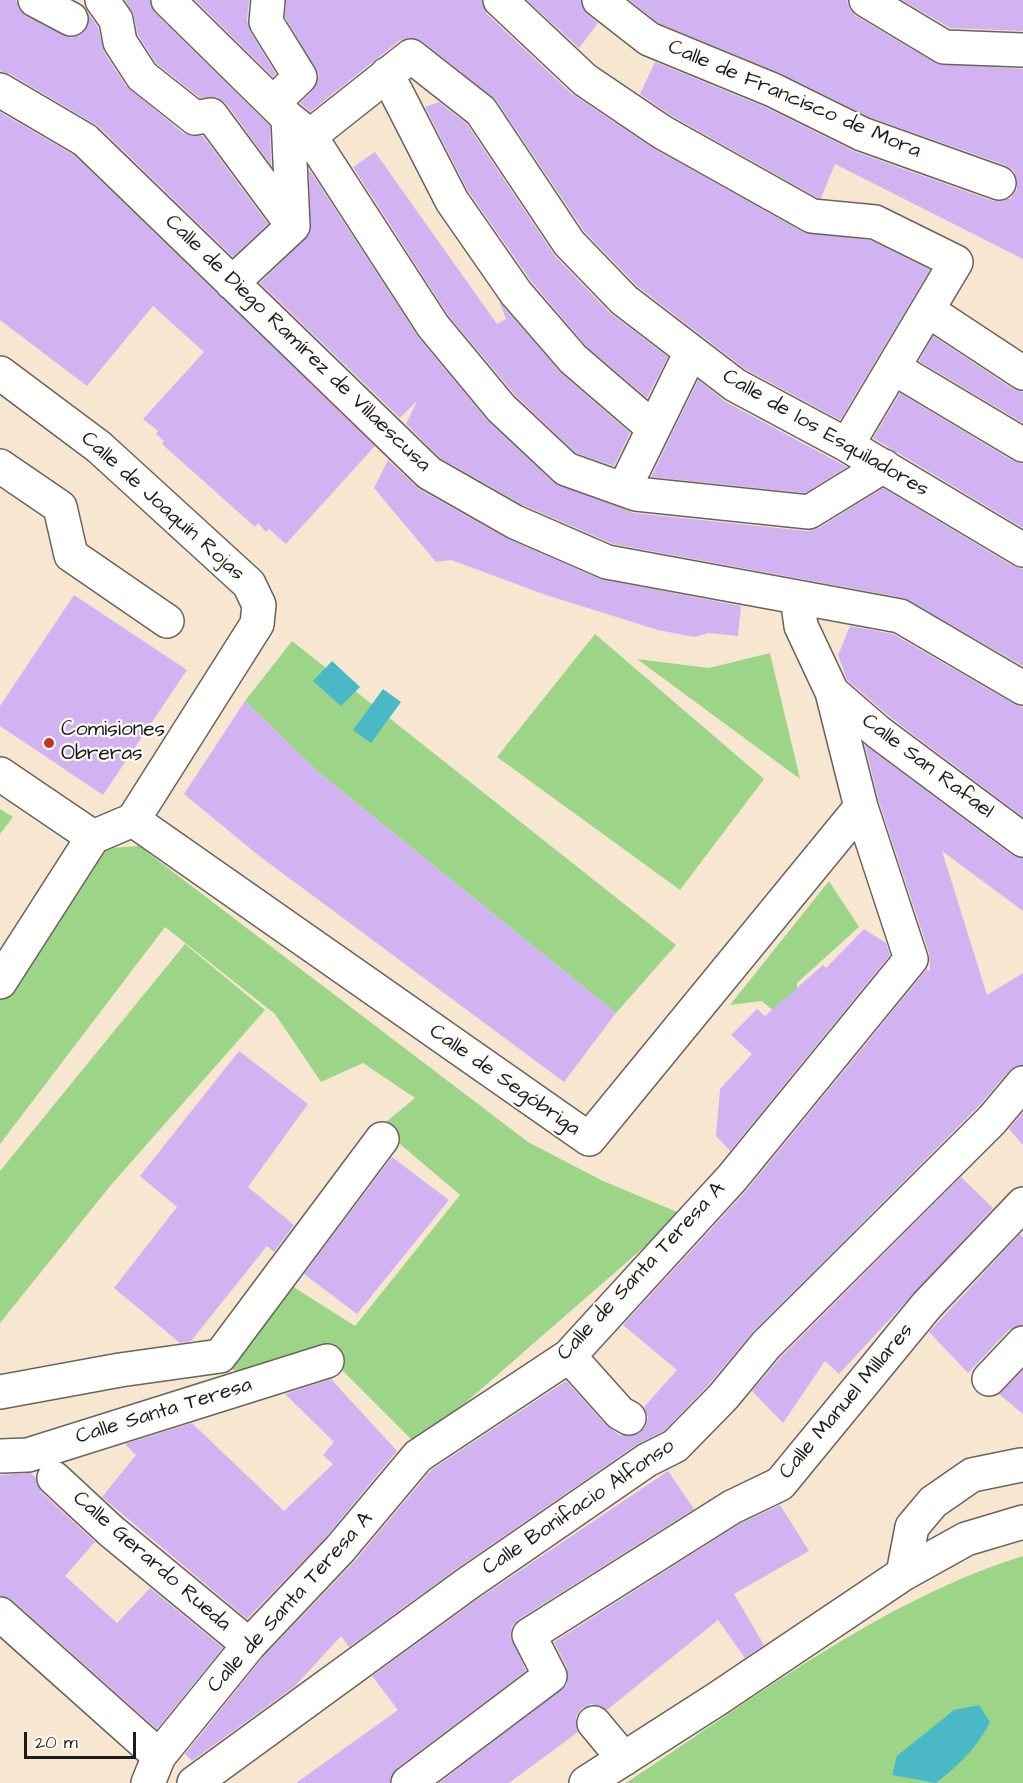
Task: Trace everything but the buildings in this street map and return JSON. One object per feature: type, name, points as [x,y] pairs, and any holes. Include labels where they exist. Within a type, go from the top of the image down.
[{"type":"street","points":[[35,0],[71,19]]},
{"type":"street","points":[[102,0],[116,20],[120,42],[142,76],[195,118],[211,115],[293,226]]},
{"type":"street","points":[[168,0],[290,119],[433,326],[501,408],[566,469],[636,494],[809,512],[884,466]]},
{"type":"street","points":[[232,283],[293,226],[290,119],[300,77],[266,22],[268,0]]},
{"type":"street","points":[[500,0],[585,80],[662,132],[812,216],[875,222],[956,262],[847,445]]},
{"type":"street","name":"Calle de Francisco de Mora","points":[[599,0],[649,39],[773,90],[862,134],[999,183]]},
{"type":"street","points":[[866,0],[944,47],[1023,50]]},
{"type":"street","name":"Calle de los Esquiladores","points":[[290,119],[387,74],[411,56],[481,111],[569,243],[624,300],[735,385],[884,466],[1023,550]]},
{"type":"street","points":[[387,74],[452,201],[516,293],[573,359],[652,427]]},
{"type":"street","name":"Calle de Diego Ramírez de Villaescusa","points":[[0,90],[85,140],[429,472],[515,522],[607,562],[900,616],[1023,688]]},
{"type":"street","points":[[929,310],[1023,373]]},
{"type":"street","points":[[624,489],[652,427],[691,352]]},
{"type":"street","points":[[894,368],[1023,445]]},
{"type":"street","name":"Calle de Joaquín Rojas","points":[[0,373],[99,447],[249,584],[259,605],[257,624],[133,820]]},
{"type":"street","points":[[0,466],[60,507],[71,555],[167,621]]},
{"type":"street","points":[[797,597],[801,626],[832,692],[861,807]]},
{"type":"street","name":"Calle San Rafael","points":[[832,692],[878,732],[1023,840]]},
{"type":"street","points":[[0,774],[93,837]]},
{"type":"street","name":"Calle de Segóbriga","points":[[133,820],[589,1139],[861,807]]},
{"type":"street","name":"Calle de Santa Teresa A","points":[[154,1770],[249,1646],[340,1549],[418,1456],[569,1356],[732,1178],[911,958],[861,807]]},
{"type":"street","points":[[0,982],[93,837],[133,820]]},
{"type":"street","name":"Calle Bonifacio Alfonso","points":[[194,1783],[467,1584],[647,1460],[675,1446],[723,1397],[766,1345],[983,1128],[1023,1083]]},
{"type":"street","points":[[0,1392],[120,1370],[220,1356],[382,1139]]},
{"type":"street","name":"Calle Manuel Millares","points":[[408,1783],[550,1676],[529,1635],[732,1507],[780,1484],[927,1305],[1023,1204]]},
{"type":"street","points":[[989,1379],[1023,1343]]},
{"type":"street","points":[[569,1356],[620,1413],[629,1418]]},
{"type":"street","name":"Calle Santa Teresa","points":[[0,1456],[28,1455],[327,1361]]},
{"type":"street","points":[[903,1574],[912,1527],[933,1502],[972,1475],[1022,1465]]},
{"type":"street","name":"Calle Gerardo Rueda","points":[[54,1478],[111,1531],[249,1646]]},
{"type":"street","points":[[586,1783],[903,1574],[966,1539],[1023,1522]]},
{"type":"street","points":[[0,1614],[154,1770]]},
{"type":"street","points":[[594,1723],[624,1758]]},
{"type":"green space","points":[[595,634],[764,779],[680,890],[497,757]]},
{"type":"green space","points":[[292,641],[676,945],[616,1013],[317,771],[245,701]]},
{"type":"green space","points":[[770,653],[800,779],[637,659],[709,668]]},
{"type":"green space","points":[[0,809],[13,817],[0,834]]},
{"type":"green space","points":[[139,846],[528,1142],[603,1181],[682,1214],[417,1445],[322,1350],[252,1375],[230,1369],[292,1286],[355,1326],[460,1195],[380,1127],[415,1098],[363,1063],[321,1082],[275,1014],[165,927],[0,1144],[0,998],[95,849]]},
{"type":"green space","points":[[829,881],[859,927],[797,983],[797,991],[782,1018],[762,1001],[730,1005]]},
{"type":"green space","points":[[185,944],[265,1010],[111,1185],[0,1323],[0,1171]]},
{"type":"green space","points":[[1023,1556],[1023,1783],[626,1783],[769,1687],[867,1626],[970,1575]]},
{"type":"water","points":[[332,661],[360,687],[341,706],[313,681]]},
{"type":"water","points":[[383,689],[401,702],[371,743],[353,730]]},
{"type":"water","points":[[979,1705],[990,1722],[985,1732],[960,1763],[936,1783],[892,1775],[897,1756],[954,1710]]},
{"type":"place","name":"Comisiones Obreras","points":[[49,743]]}]
